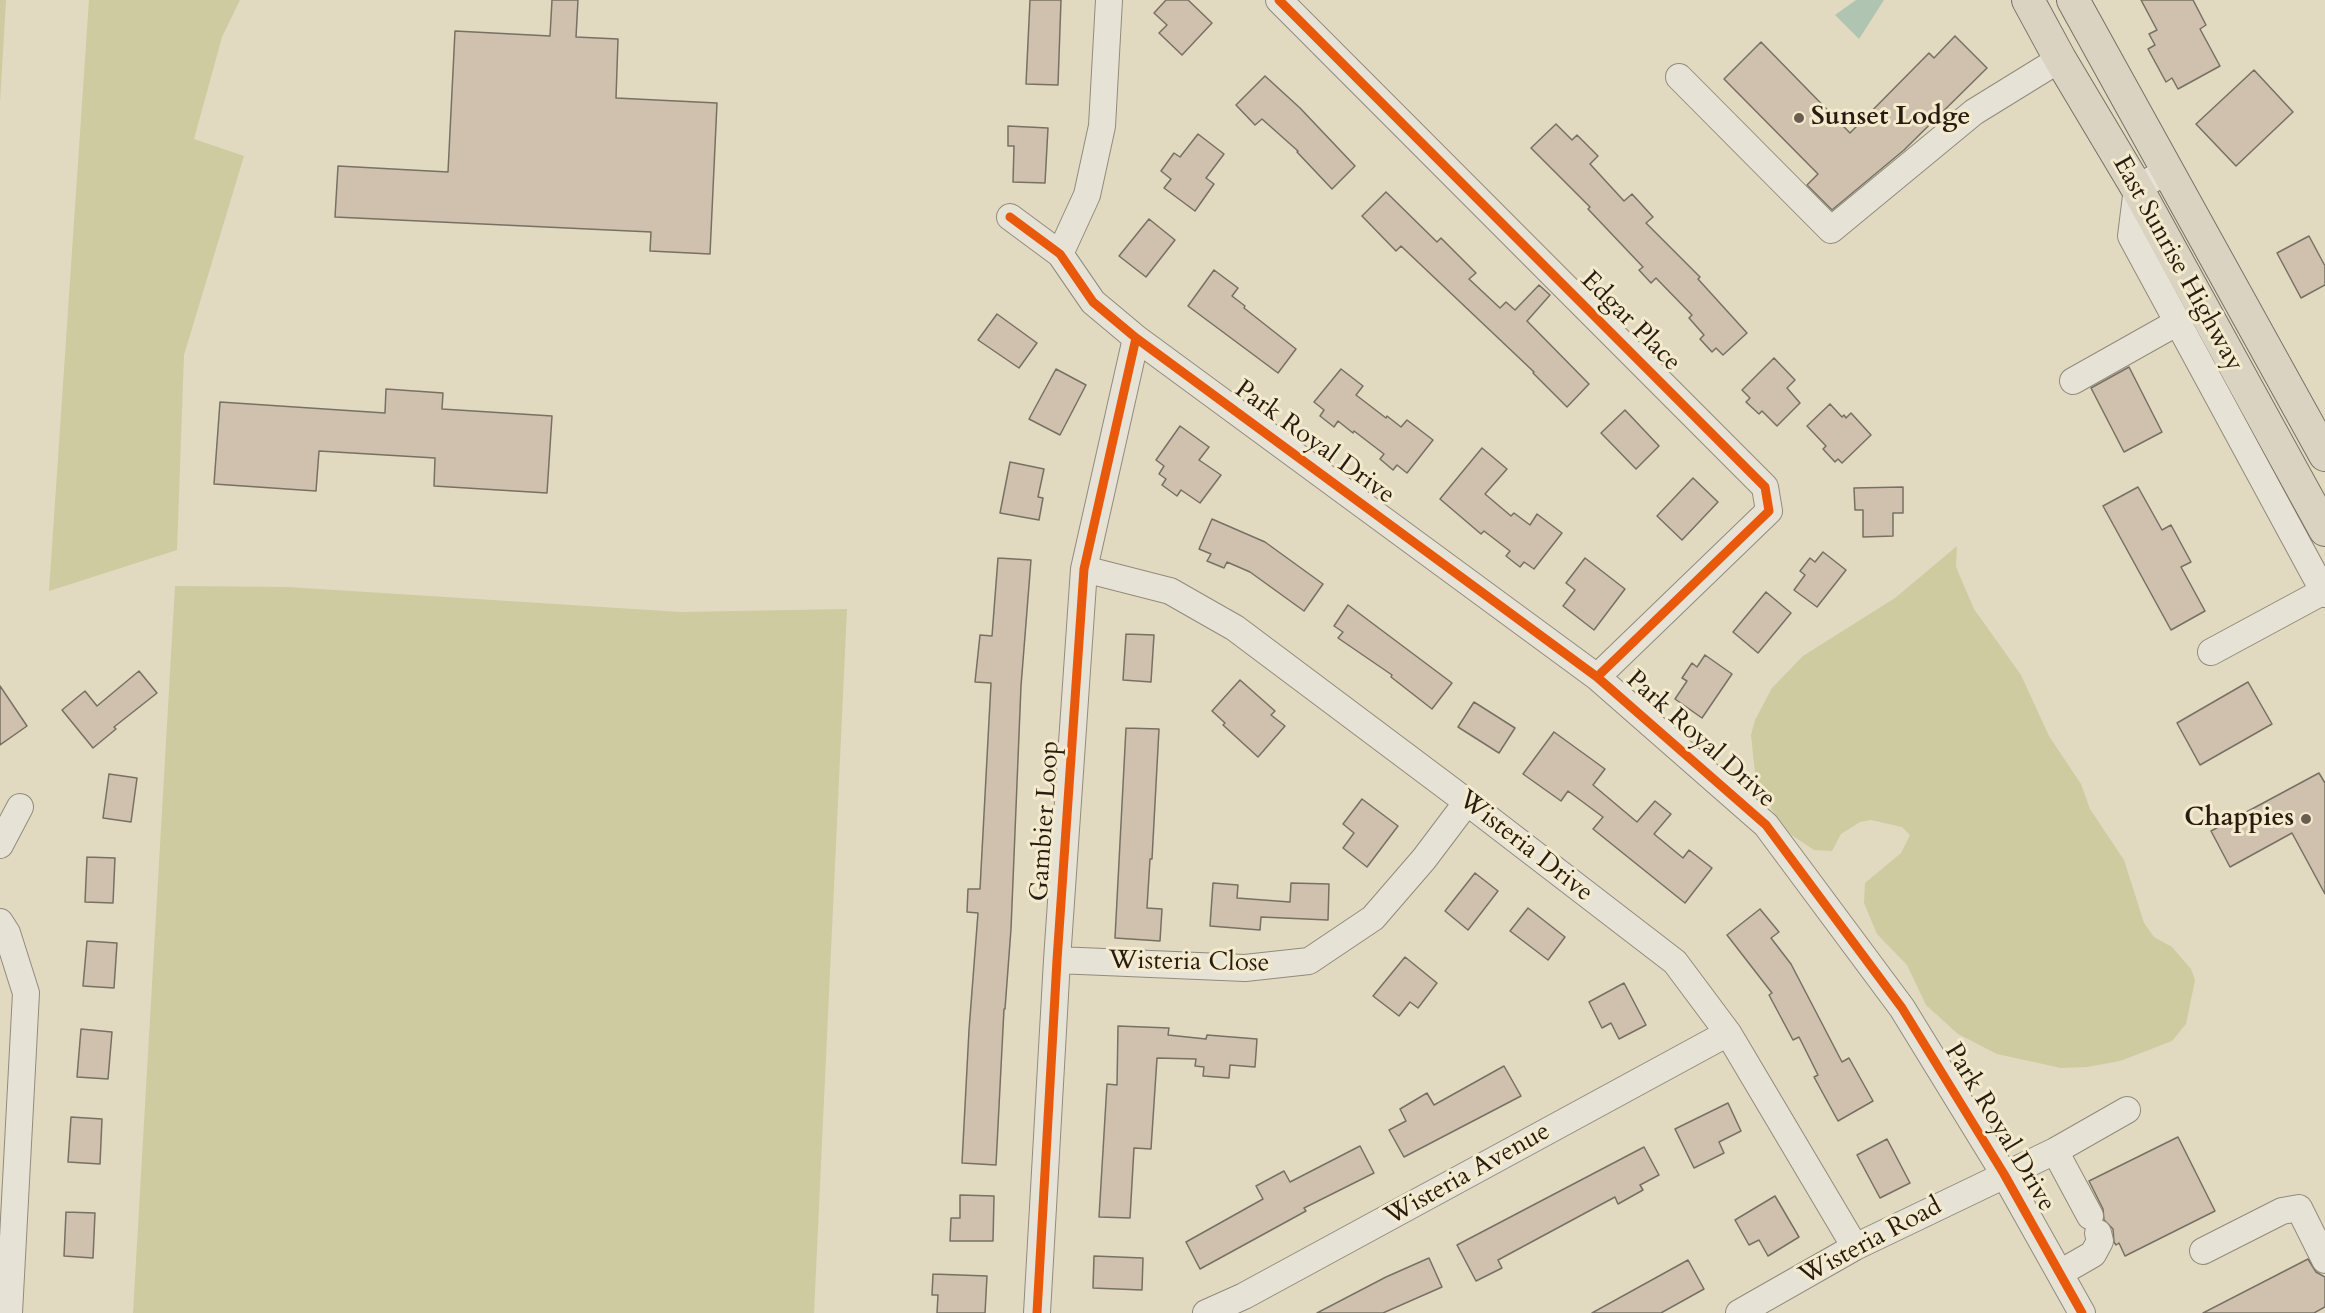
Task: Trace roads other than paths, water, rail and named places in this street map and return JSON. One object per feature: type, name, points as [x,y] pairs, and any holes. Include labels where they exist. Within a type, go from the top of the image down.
[{"type":"main road","name":"East Sunrise Highway","points":[[2028,0],[2060,59],[2137,188],[2325,530]]},
{"type":"main road","name":"East Sunrise Highway","points":[[2073,0],[2325,454]]},
{"type":"street","points":[[1060,254],[1087,195],[1102,126],[1109,0]]},
{"type":"street","name":"Edgar Place","points":[[1279,0],[1765,487],[1769,510],[1598,677]]},
{"type":"street","points":[[1679,77],[1831,230],[1974,112],[2060,59]]},
{"type":"street","points":[[2167,171],[2137,188],[2131,236],[2324,593],[2211,652]]},
{"type":"street","name":"Park Royal Drive","points":[[1010,217],[1060,254],[1094,303],[1136,338],[1598,677],[1766,825],[1902,1008],[2004,1174],[2082,1313]]},
{"type":"street","points":[[2073,381],[2178,322]]},
{"type":"street","name":"Gambier Loop","points":[[1037,1313],[1057,960],[1084,569],[1136,338]]},
{"type":"street","name":"Wisteria Drive","points":[[1084,569],[1170,591],[1235,628],[1675,962],[1728,1033],[1855,1247]]},
{"type":"street","name":"Wisteria Close","points":[[1057,960],[1245,968],[1309,961],[1373,918],[1424,859],[1467,802]]},
{"type":"street","points":[[0,845],[20,807]]},
{"type":"street","points":[[0,922],[8,933],[26,993],[8,1199],[9,1313]]},
{"type":"street","name":"Wisteria Avenue","points":[[1206,1313],[1244,1296],[1728,1033]]},
{"type":"street","name":"Wisteria Road","points":[[1739,1313],[1855,1247],[2055,1151],[2127,1110]]},
{"type":"street","points":[[2055,1151],[2100,1241],[2093,1254],[2060,1274]]},
{"type":"street","points":[[2203,1251],[2282,1211],[2299,1209],[2325,1260]]},
{"type":"place","name":"Sunset Lodge","points":[[1799,118]]},
{"type":"place","name":"Chappies","points":[[2306,819]]}]
